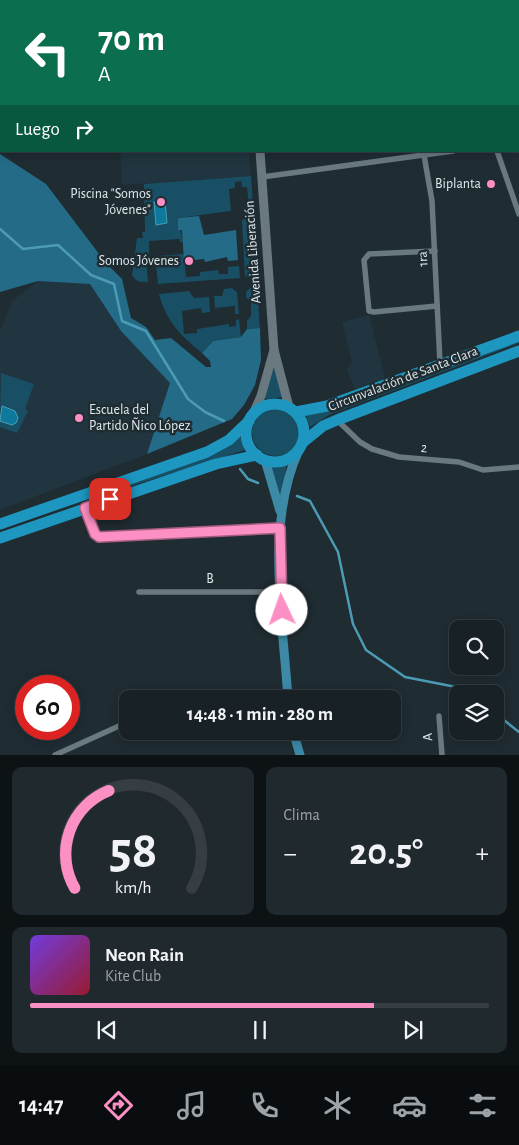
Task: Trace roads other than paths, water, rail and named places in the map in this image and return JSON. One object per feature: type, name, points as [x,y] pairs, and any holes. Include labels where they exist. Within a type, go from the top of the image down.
[{"type":"highway","name":"Circunvalación de Santa Clara","points":[[292,409],[327,406],[440,363],[519,336]]},
{"type":"highway","name":"Circunvalación de Santa Clara","points":[[300,447],[323,426],[519,351]]},
{"type":"highway","points":[[0,524],[207,452],[233,437],[251,417],[270,404],[292,409],[304,426],[300,447],[284,461],[261,458],[216,464],[0,538]]},
{"type":"highway","points":[[251,417],[247,439],[261,458]]},
{"type":"main road","name":"Avenida Liberación","points":[[260,152],[274,350],[292,409]]},
{"type":"main road","name":"Avenida Liberación","points":[[251,417],[261,396],[274,350]]},
{"type":"main road","points":[[287,690],[281,592],[280,514],[291,467],[300,447]]},
{"type":"main road","points":[[261,458],[280,514]]},
{"type":"main road","points":[[296,740],[300,755]]},
{"type":"street","points":[[262,177],[445,152]]},
{"type":"street","points":[[497,152],[519,214]]},
{"type":"street","name":"1ra","points":[[424,155],[432,201],[440,363]]},
{"type":"street","points":[[435,251],[369,254],[364,260],[369,311],[437,306]]},
{"type":"street","name":"2","points":[[337,420],[360,442],[372,449],[399,457],[459,462],[483,470],[519,468]]},
{"type":"street","points":[[85,508],[95,534],[99,537],[280,528]]},
{"type":"street","name":"B","points":[[139,592],[281,592]]},
{"type":"street","name":"A","points":[[439,716],[442,755]]},
{"type":"street","points":[[54,755],[119,726]]},
{"type":"waterway","points":[[0,229],[23,249],[58,245],[91,275],[114,284],[122,321],[146,331],[188,399],[205,412],[224,421]]},
{"type":"waterway","points":[[240,469],[248,479],[258,483]]},
{"type":"waterway","points":[[297,496],[310,501],[338,552],[353,624],[366,650],[405,677],[449,686]]},
{"type":"waterway","points":[[504,720],[519,732]]},
{"type":"place","name":"Biplanta","points":[[491,184]]},
{"type":"place","name":"Piscina \"Somos Jóvenes\"","points":[[161,202]]},
{"type":"place","name":"Somos Jóvenes","points":[[189,261]]},
{"type":"place","name":"Escuela del Partido Ñico López","points":[[79,418]]}]
